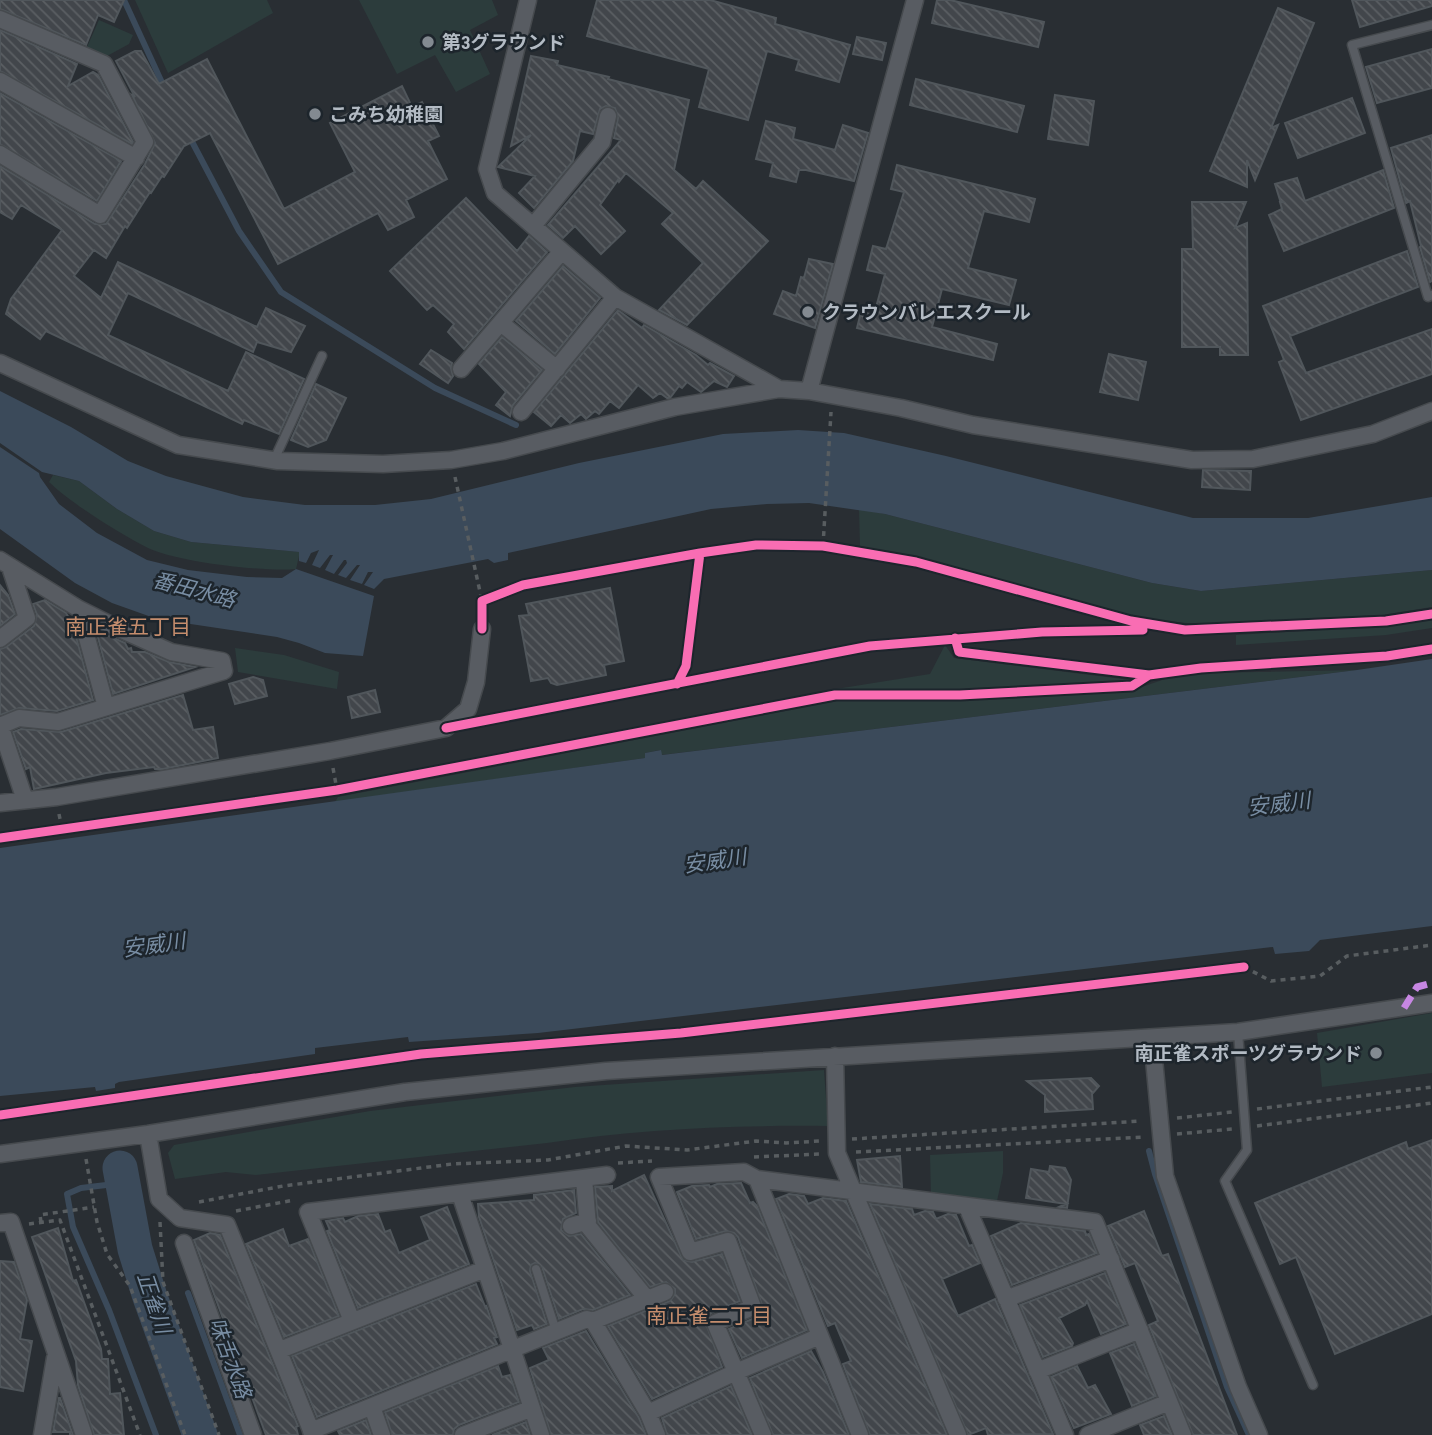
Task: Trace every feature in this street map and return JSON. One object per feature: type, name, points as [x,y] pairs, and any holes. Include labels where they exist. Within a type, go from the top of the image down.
[{"type":"street","points":[[528,0],[488,169],[495,193],[615,297],[779,389]]},
{"type":"street","points":[[809,391],[915,0]]},
{"type":"street","points":[[0,19],[104,64],[145,142],[100,215],[0,154]]},
{"type":"street","points":[[0,81],[136,158]]},
{"type":"street","points":[[533,226],[602,142],[608,116]]},
{"type":"street","points":[[461,369],[562,251]]},
{"type":"street","points":[[521,412],[615,297]]},
{"type":"street","points":[[501,323],[557,369]]},
{"type":"street","points":[[0,363],[178,445],[274,460],[383,464],[451,460],[503,451],[675,407],[779,389],[809,391],[973,425],[1192,460],[1253,459],[1373,434],[1432,411]]},
{"type":"street","points":[[5,564],[79,609],[171,652],[222,661],[224,671],[58,722],[19,718],[0,725],[25,800]]},
{"type":"street","points":[[0,639],[26,618],[5,564]]},
{"type":"street","points":[[79,609],[106,707]]},
{"type":"street","points":[[0,803],[330,751],[446,728],[468,709],[476,682],[482,629]]},
{"type":"street","points":[[0,1154],[148,1134],[405,1092],[606,1071],[1237,1032],[1432,1003]]},
{"type":"street","points":[[1152,1038],[1165,1176],[1238,1387],[1259,1435]]},
{"type":"street","points":[[835,1056],[837,1153],[958,1435]]},
{"type":"street","points":[[148,1134],[159,1199],[180,1218],[227,1225],[312,1433],[556,1331],[587,1319],[593,1321],[665,1292]]},
{"type":"street","points":[[763,1435],[715,1323],[753,1307],[728,1241],[690,1252],[659,1177],[744,1172],[757,1179],[1095,1222],[1183,1435]]},
{"type":"street","points":[[352,1321],[308,1212],[607,1175]]},
{"type":"street","points":[[584,1178],[588,1226],[647,1299]]},
{"type":"street","points":[[757,1179],[860,1435]]},
{"type":"street","points":[[460,1194],[530,1409],[541,1435]]},
{"type":"street","points":[[967,1207],[1065,1435]]},
{"type":"street","points":[[571,1226],[588,1221]]},
{"type":"street","points":[[6,1225],[84,1435]]},
{"type":"street","points":[[184,1243],[253,1435]]},
{"type":"street","points":[[1006,1299],[1111,1259]]},
{"type":"street","points":[[280,1350],[485,1269]]},
{"type":"street","points":[[593,1321],[648,1413],[657,1435]]},
{"type":"street","points":[[1037,1371],[1140,1330]]},
{"type":"street","points":[[648,1413],[820,1336]]},
{"type":"street","points":[[42,1435],[55,1354]]},
{"type":"street","points":[[1091,1434],[1169,1402]]},
{"type":"street","points":[[372,1407],[382,1435]]},
{"type":"street","points":[[463,1435],[530,1409]]},
{"type":"lane","points":[[1432,24],[1352,45],[1428,297],[1432,295]]},
{"type":"lane","points":[[274,460],[321,356]]},
{"type":"lane","points":[[1237,1032],[1247,1150],[1225,1181],[1313,1385]]},
{"type":"lane","points":[[536,1269],[556,1331]]},
{"type":"path","points":[[823,546],[831,403]]},
{"type":"path","points":[[451,460],[482,601]]},
{"type":"path","points":[[1244,967],[1271,981],[1320,976],[1347,956],[1432,945]]},
{"type":"path","points":[[199,1202],[283,1186],[452,1164],[548,1160],[626,1146],[687,1150],[755,1141],[786,1143],[1158,1120],[1432,1087]]},
{"type":"path","points":[[85,1156],[94,1207],[107,1254],[130,1286],[185,1435]]},
{"type":"path","points":[[159,1199],[163,1282],[219,1435]]},
{"type":"path","points":[[41,1222],[40,1215],[94,1207]]},
{"type":"path","points":[[6,1225],[60,1220],[140,1435]]},
{"type":"shaded area","points":[[135,0],[267,0],[273,13],[168,73]]},
{"type":"shaded area","name":"第3グラウンド","points":[[359,0],[492,0],[498,15],[470,30],[490,74],[456,92],[435,55],[397,74]]},
{"type":"shaded area","points":[[99,20],[133,35],[129,44],[107,56],[87,47]]},
{"type":"shaded area","points":[[53,475],[79,481],[117,509],[154,531],[191,542],[300,552],[296,569],[221,565],[179,558],[148,548],[70,499],[49,482]]},
{"type":"shaded area","points":[[859,509],[1152,583],[1201,591],[1432,570],[1432,607],[1382,615],[1208,624],[1146,618],[860,546]]},
{"type":"shaded area","points":[[1432,620],[1432,628],[1386,635],[1236,645],[1236,635],[1386,626]]},
{"type":"shaded area","points":[[945,645],[954,658],[1131,680],[958,690],[836,689],[930,674]]},
{"type":"shaded area","points":[[235,648],[284,655],[339,672],[337,689],[238,672]]},
{"type":"shaded area","points":[[1357,670],[661,755],[660,750],[645,753],[645,758],[335,802],[338,797],[837,701],[959,701],[1133,690],[1168,678],[1203,673]]},
{"type":"shaded area","name":"南正雀スポーツグラウンド","points":[[1432,1013],[1432,1073],[1322,1087],[1317,1033]]},
{"type":"shaded area","points":[[824,1070],[828,1126],[652,1131],[256,1175],[226,1172],[175,1179],[168,1153],[174,1145],[370,1111],[575,1087]]},
{"type":"shaded area","points":[[1003,1151],[1003,1173],[997,1201],[931,1196],[930,1155]]},
{"type":"water","points":[[0,391],[71,427],[128,461],[166,476],[243,497],[305,505],[375,505],[431,499],[579,463],[723,434],[798,430],[844,433],[1193,518],[1308,518],[1432,497],[1432,570],[1201,591],[1152,583],[885,514],[809,503],[711,509],[508,553],[508,560],[494,563],[488,559],[384,579],[374,589],[364,585],[373,572],[368,572],[362,584],[350,580],[360,565],[346,578],[338,575],[347,563],[346,560],[334,574],[325,570],[333,555],[330,555],[320,568],[312,565],[319,550],[311,553],[306,563],[299,561],[299,552],[191,542],[154,531],[117,509],[79,481],[42,472],[0,443]]},
{"type":"water","name":"番田水路","points":[[0,447],[39,473],[59,504],[97,533],[147,560],[188,570],[247,577],[282,578],[296,569],[374,596],[363,656],[325,653],[277,637],[157,619],[112,603],[75,583],[0,529]]},
{"type":"water","name":"安威川","points":[[1432,659],[1432,926],[1320,940],[1309,951],[1275,954],[1273,947],[538,1033],[409,1042],[408,1037],[315,1048],[315,1054],[119,1082],[115,1084],[115,1088],[96,1091],[95,1087],[0,1096],[0,848],[645,758],[645,753],[661,750],[662,755]]},
{"type":"building","points":[[0,0],[124,0],[114,22],[98,15],[86,45],[0,9]]},
{"type":"building","points":[[597,0],[710,0],[776,18],[775,24],[850,45],[839,82],[796,70],[799,60],[767,51],[748,120],[699,107],[709,69],[587,36]]},
{"type":"building","points":[[937,0],[950,0],[1044,22],[1038,47],[932,23]]},
{"type":"building","points":[[1352,0],[1432,0],[1432,6],[1360,27]]},
{"type":"building","points":[[1278,8],[1314,23],[1271,128],[1278,125],[1255,180],[1247,160],[1247,187],[1210,171]]},
{"type":"building","points":[[0,30],[77,64],[68,86],[93,72],[98,75],[132,144],[0,71]]},
{"type":"building","points":[[857,37],[886,43],[882,60],[853,54]]},
{"type":"building","points":[[1432,49],[1432,88],[1377,103],[1366,67]]},
{"type":"building","points":[[135,51],[141,51],[159,84],[207,59],[284,209],[355,172],[330,123],[402,86],[412,107],[422,102],[439,136],[428,141],[447,179],[406,200],[414,217],[388,230],[378,213],[278,264],[210,133],[184,146],[127,228],[125,226],[106,258],[94,250],[74,276],[101,298],[118,262],[257,327],[266,308],[305,326],[291,352],[257,342],[253,352],[128,293],[108,335],[228,391],[246,352],[304,379],[279,434],[244,420],[242,424],[46,331],[40,339],[6,314],[11,299],[62,230],[21,205],[12,219],[0,212],[0,166],[95,224],[106,224],[145,164],[155,143],[116,61]]},
{"type":"building","points":[[531,56],[558,61],[557,65],[689,100],[674,170],[696,189],[703,181],[768,241],[687,325],[659,310],[703,263],[662,224],[673,213],[626,173],[600,205],[625,231],[601,254],[575,226],[563,238],[548,225],[621,140],[614,138],[618,118],[615,108],[606,106],[600,109],[593,134],[580,131],[573,161],[534,208],[519,193],[535,176],[498,167],[531,135],[511,146]]},
{"type":"building","points":[[916,79],[1024,106],[1017,132],[910,105]]},
{"type":"building","points":[[0,93],[121,161],[97,201],[0,144]]},
{"type":"building","points":[[1055,95],[1094,101],[1088,145],[1048,139]]},
{"type":"building","points":[[1352,98],[1365,133],[1298,158],[1285,123]]},
{"type":"building","points":[[766,121],[795,128],[793,139],[835,150],[843,125],[868,133],[854,181],[806,170],[799,170],[796,182],[770,176],[773,163],[756,159]]},
{"type":"building","points":[[1432,135],[1430,282],[1410,201],[1406,203],[1391,148]]},
{"type":"building","points":[[897,165],[1035,199],[1029,222],[984,211],[968,268],[1016,280],[1009,305],[942,289],[932,327],[997,344],[993,360],[857,328],[861,312],[874,315],[885,274],[867,270],[873,246],[886,249],[904,192],[891,189]]},
{"type":"building","points":[[1383,170],[1394,208],[1284,251],[1269,215],[1282,209],[1280,202],[1283,202],[1275,184],[1297,178],[1305,201]]},
{"type":"building","points":[[466,198],[517,251],[529,236],[547,252],[464,349],[448,332],[454,324],[433,305],[427,310],[390,271]]},
{"type":"building","points":[[1192,202],[1246,202],[1235,228],[1247,223],[1248,355],[1220,355],[1220,347],[1182,347],[1182,249],[1193,249]]},
{"type":"building","points":[[1407,251],[1418,287],[1290,336],[1306,373],[1432,329],[1432,374],[1301,420],[1279,362],[1284,360],[1263,306]]},
{"type":"building","points":[[809,259],[833,264],[815,328],[774,314],[783,291],[796,296]]},
{"type":"building","points":[[563,266],[600,298],[555,354],[516,321]]},
{"type":"building","points":[[618,310],[642,328],[644,325],[696,355],[708,365],[710,363],[734,376],[727,387],[714,381],[701,392],[687,382],[682,388],[679,386],[670,398],[660,393],[653,398],[638,385],[619,408],[610,401],[599,414],[595,411],[586,419],[581,414],[570,423],[561,415],[551,426],[534,412]]},
{"type":"building","points":[[502,337],[542,370],[513,405],[510,416],[496,405],[506,392],[479,364]]},
{"type":"building","points":[[431,350],[452,363],[453,376],[448,383],[420,364]]},
{"type":"building","points":[[1109,354],[1146,362],[1138,400],[1100,392]]},
{"type":"building","points":[[316,384],[346,398],[326,440],[308,447],[291,440]]},
{"type":"building","points":[[1203,470],[1251,471],[1250,490],[1202,487]]},
{"type":"building","points":[[0,585],[8,595],[15,614],[0,626]]},
{"type":"building","points":[[610,588],[624,661],[604,665],[606,675],[557,685],[551,683],[548,678],[531,681],[519,616],[529,615],[526,604]]},
{"type":"building","points":[[45,600],[66,613],[73,625],[93,700],[57,711],[19,708],[0,715],[0,649],[34,626],[37,615],[33,604]]},
{"type":"building","points":[[96,630],[125,643],[132,652],[145,652],[169,662],[195,667],[113,694]]},
{"type":"building","points":[[253,677],[263,680],[267,696],[235,704],[229,684]]},
{"type":"building","points":[[375,690],[380,712],[352,718],[348,697]]},
{"type":"building","points":[[183,695],[193,730],[213,727],[218,758],[163,769],[154,767],[106,773],[34,789],[30,767],[26,769],[13,732],[21,729],[61,732]]},
{"type":"building","points":[[1091,1078],[1099,1086],[1092,1094],[1093,1109],[1045,1112],[1045,1095],[1027,1081]]},
{"type":"building","points":[[1432,1140],[1432,1314],[1335,1354],[1296,1257],[1280,1264],[1255,1203],[1406,1142],[1408,1149]]},
{"type":"building","points":[[900,1156],[902,1187],[861,1182],[857,1160]]},
{"type":"building","points":[[1050,1166],[1065,1168],[1071,1180],[1067,1208],[1059,1207],[1066,1204],[1026,1198],[1031,1169],[1049,1172]]},
{"type":"building","points":[[644,1175],[683,1260],[692,1262],[722,1254],[740,1301],[711,1313],[705,1321],[722,1367],[652,1399],[608,1326],[670,1301],[675,1289],[666,1282],[650,1287],[598,1222],[595,1187],[612,1186],[612,1191]]},
{"type":"building","points":[[741,1183],[750,1203],[753,1202],[757,1206],[807,1330],[742,1358],[729,1329],[757,1317],[763,1308],[738,1237],[726,1231],[696,1239],[677,1192],[692,1186]]},
{"type":"building","points":[[574,1190],[576,1213],[563,1219],[561,1230],[569,1236],[581,1234],[630,1295],[593,1310],[583,1309],[559,1319],[542,1267],[535,1263],[531,1265],[530,1271],[547,1324],[534,1329],[532,1325],[517,1330],[479,1217],[478,1204],[534,1200],[534,1195]]},
{"type":"building","points":[[789,1194],[804,1196],[808,1204],[823,1198],[846,1201],[947,1435],[870,1435],[843,1364],[851,1361],[835,1323],[828,1326],[776,1199]]},
{"type":"building","points":[[870,1204],[912,1209],[914,1215],[925,1211],[933,1212],[936,1219],[948,1214],[956,1215],[969,1246],[972,1245],[980,1263],[942,1279],[958,1316],[995,1299],[1053,1434],[988,1435],[986,1428],[968,1435]]},
{"type":"building","points":[[447,1207],[469,1264],[358,1308],[327,1231],[330,1230],[326,1221],[343,1218],[345,1222],[358,1216],[378,1214],[385,1232],[390,1230],[399,1253],[430,1240],[421,1217]]},
{"type":"building","points":[[1144,1211],[1162,1256],[1168,1254],[1237,1435],[1193,1435],[1149,1325],[1158,1321],[1135,1263],[1125,1267],[1108,1226]]},
{"type":"building","points":[[1021,1223],[1085,1231],[1097,1253],[1012,1285],[991,1236]]},
{"type":"building","points":[[58,1228],[73,1281],[76,1280],[101,1349],[102,1359],[108,1359],[110,1394],[120,1393],[124,1435],[94,1435],[78,1385],[76,1361],[32,1237]]},
{"type":"building","points":[[283,1229],[289,1246],[308,1239],[339,1316],[284,1337],[246,1244]]},
{"type":"building","points":[[210,1233],[220,1235],[298,1426],[298,1435],[266,1435],[194,1240]]},
{"type":"building","points":[[0,1261],[14,1262],[27,1300],[20,1339],[32,1341],[23,1391],[0,1387]]},
{"type":"building","points":[[1105,1273],[1126,1324],[1101,1334],[1087,1301],[1085,1305],[1059,1318],[1073,1343],[1072,1346],[1043,1357],[1020,1305]]},
{"type":"building","points":[[476,1284],[486,1309],[486,1305],[497,1344],[317,1417],[292,1356]]},
{"type":"building","points":[[586,1331],[639,1418],[646,1435],[551,1435],[530,1368],[549,1360],[543,1348]]},
{"type":"building","points":[[1134,1344],[1156,1396],[1132,1406],[1110,1353]]},
{"type":"building","points":[[811,1351],[823,1372],[849,1435],[773,1435],[750,1378]]},
{"type":"building","points":[[498,1366],[502,1377],[510,1375],[519,1402],[459,1425],[454,1429],[453,1435],[392,1435],[385,1412]]},
{"type":"building","points":[[1077,1366],[1088,1388],[1095,1385],[1111,1414],[1074,1428],[1051,1377]]},
{"type":"building","points":[[731,1386],[752,1435],[667,1435],[662,1418]]},
{"type":"building","points":[[59,1398],[73,1435],[70,1435],[70,1432],[53,1432]]},
{"type":"building","points":[[1164,1416],[1172,1435],[1144,1435],[1140,1425]]},
{"type":"building","points":[[366,1420],[371,1435],[340,1435],[338,1431]]},
{"type":"building","points":[[526,1422],[530,1435],[492,1435]]},
{"type":"waterway","points":[[124,0],[164,87]]},
{"type":"waterway","points":[[188,134],[239,231],[281,292],[435,388],[516,425]]},
{"type":"waterway","points":[[1149,1151],[1227,1387],[1249,1435]]},
{"type":"waterway","name":"正雀川","points":[[120,1168],[135,1249],[200,1435]]},
{"type":"waterway","points":[[123,1183],[81,1188],[67,1194],[73,1227],[109,1310],[156,1435]]},
{"type":"waterway","name":"味舌水路","points":[[188,1293],[240,1435]]},
{"type":"marked path","points":[[1404,1008],[1417,987],[1432,983]]},
{"type":"cycle path","points":[[482,629],[482,601],[523,585],[756,545],[823,546],[916,562],[1131,621],[1185,630],[1386,621],[1432,614]]},
{"type":"cycle path","points":[[677,684],[686,666],[700,553]]},
{"type":"cycle path","points":[[446,728],[870,646],[1042,632],[1143,630]]},
{"type":"cycle path","points":[[955,638],[959,652],[1149,675],[1201,668],[1387,656],[1432,649]]},
{"type":"cycle path","points":[[0,838],[337,790],[835,695],[960,695],[1132,686],[1149,675]]},
{"type":"cycle path","points":[[0,1115],[421,1054],[681,1033],[1244,967]]},
{"type":"place","name":"第3グラウンド","points":[[428,42]]},
{"type":"place","name":"こみち幼稚園","points":[[315,114]]},
{"type":"place","name":"クラウンバレエスクール","points":[[808,312]]},
{"type":"place","name":"南正雀スポーツグラウンド","points":[[1376,1053]]},
{"type":"district","name":"南正雀五丁目","points":[[128,627]]},
{"type":"district","name":"南正雀二丁目","points":[[709,1316]]}]
